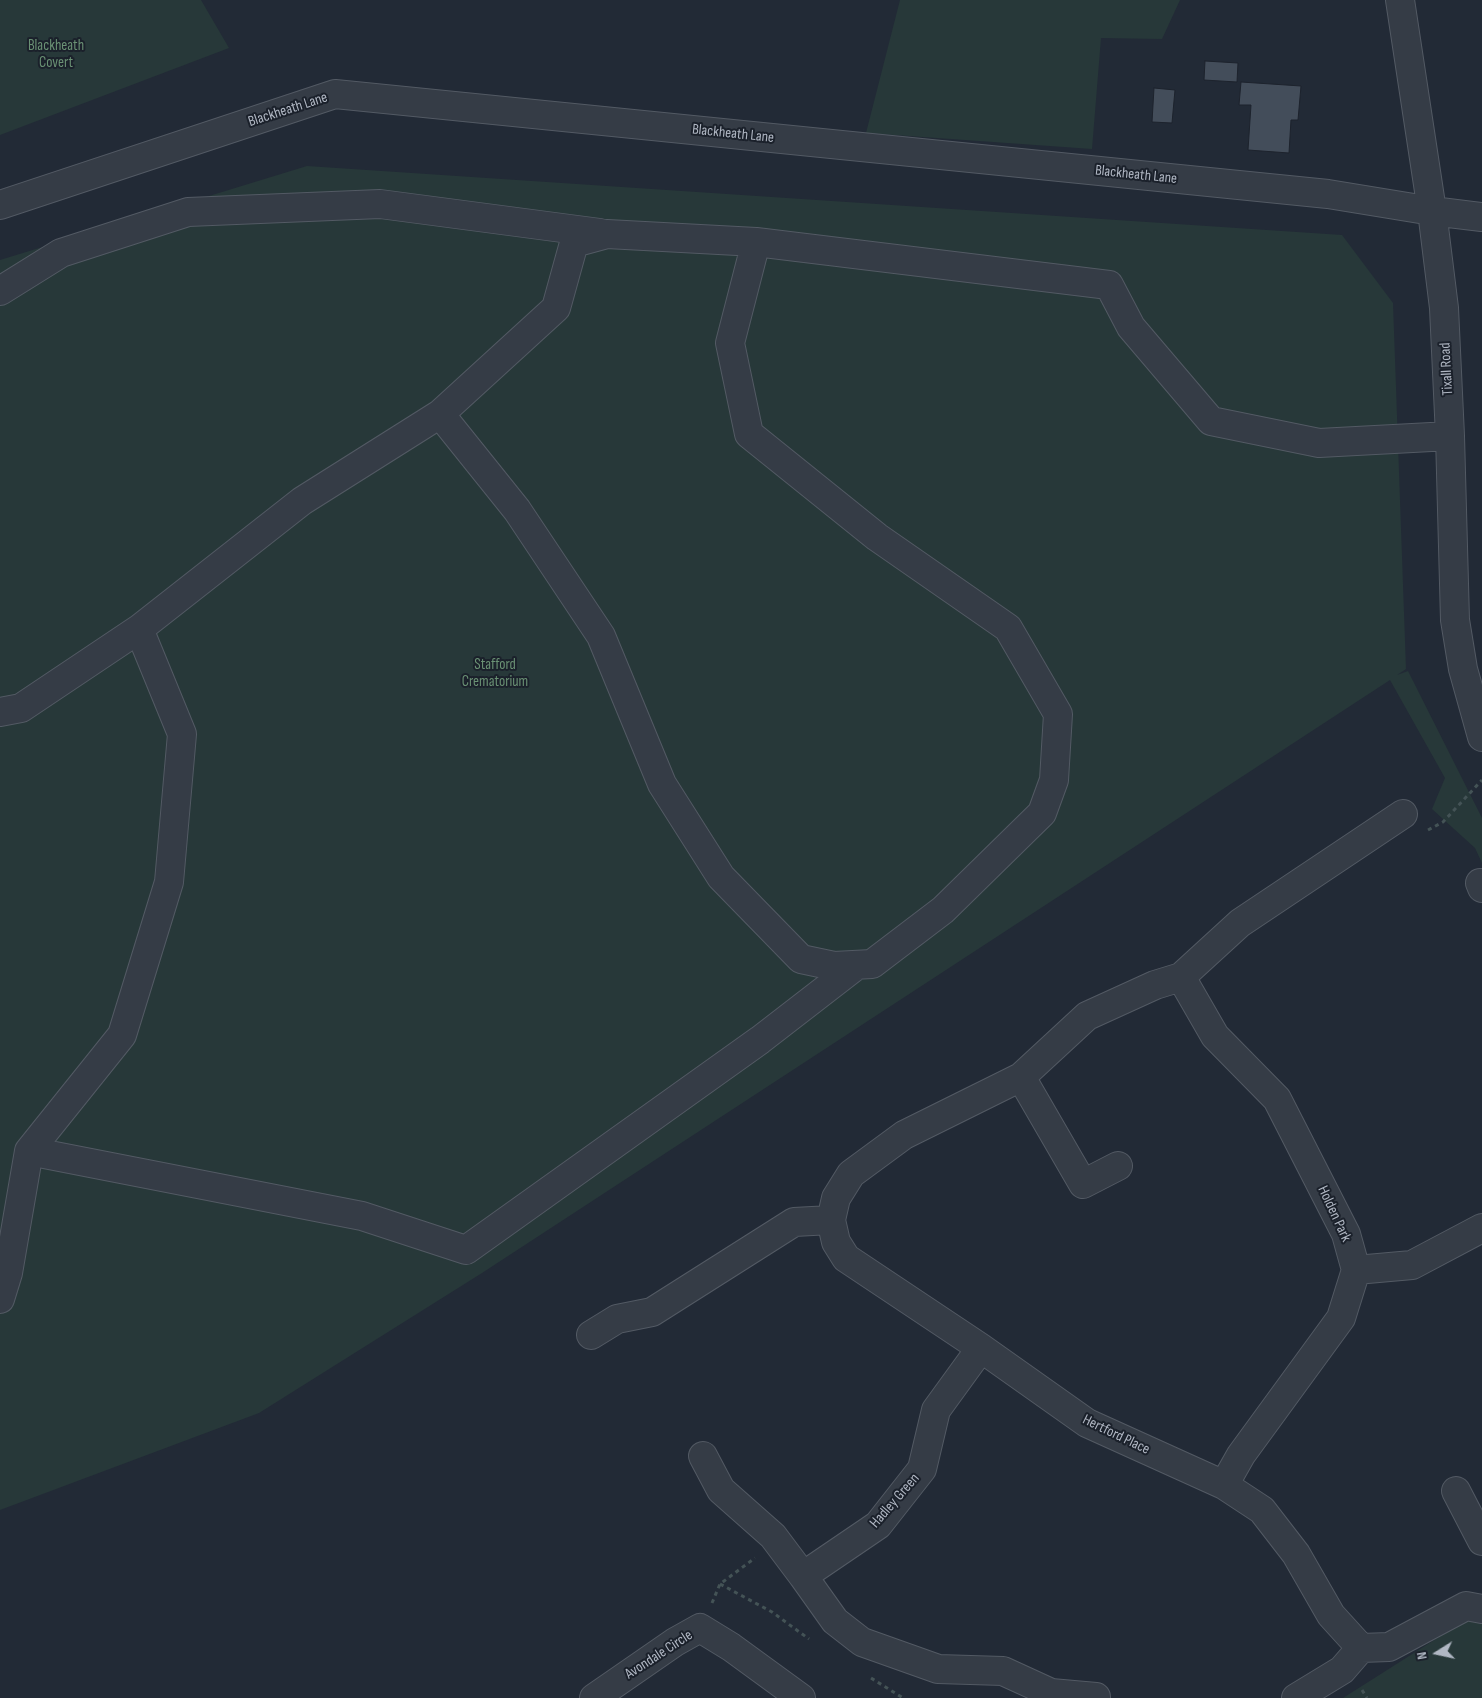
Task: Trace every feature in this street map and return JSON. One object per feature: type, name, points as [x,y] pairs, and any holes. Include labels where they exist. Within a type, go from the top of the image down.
[{"type":"street","name":"Tixall Road","points":[[1400,0],[1432,211],[1444,308],[1455,620],[1463,669],[1482,737]]},
{"type":"street","name":"Blackheath Lane","points":[[0,204],[335,94],[1328,194],[1482,217]]},
{"type":"street","points":[[0,291],[61,253],[188,212],[380,204],[607,234],[756,242],[1109,285],[1131,327],[1211,420],[1319,443],[1450,436]]},
{"type":"street","points":[[0,712],[21,708],[139,629],[302,501],[440,414],[556,308],[574,244],[607,234]]},
{"type":"street","points":[[440,414],[517,510],[601,636],[662,784],[721,877],[801,959],[834,966],[872,964],[943,910],[1042,812],[1054,780],[1058,714],[1008,628],[877,537],[749,434],[730,343],[756,242]]},
{"type":"street","points":[[0,1300],[8,1273],[29,1151],[122,1035],[169,882],[182,734],[139,629]]},
{"type":"street","points":[[591,1335],[617,1319],[658,1321],[768,1237],[794,1222],[831,1220],[836,1198],[852,1174],[904,1135],[1021,1077],[1087,1016],[1155,985],[1182,976],[1240,923],[1403,814]]},
{"type":"street","points":[[29,1151],[362,1216],[466,1250],[760,1040],[857,965]]},
{"type":"street","name":"Holden Park","points":[[1182,976],[1215,1036],[1277,1099],[1346,1234],[1356,1270]]},
{"type":"street","points":[[1021,1077],[1084,1184],[1118,1166]]},
{"type":"street","name":"Hertford Place","points":[[831,1220],[836,1242],[846,1258],[981,1348],[1086,1423],[1224,1485],[1262,1510],[1296,1554],[1331,1615],[1361,1648]]},
{"type":"street","points":[[1224,1485],[1242,1455],[1341,1318],[1356,1270],[1412,1265],[1482,1228]]},
{"type":"street","name":"Hadley Green","points":[[803,1576],[878,1524],[922,1469],[936,1410],[981,1348]]},
{"type":"street","points":[[702,1456],[721,1490],[775,1539],[835,1621],[862,1642],[938,1669],[1003,1671],[1051,1693],[1096,1696]]},
{"type":"street","points":[[1456,1491],[1482,1541]]},
{"type":"street","points":[[1296,1698],[1342,1670],[1361,1648],[1389,1647],[1466,1606],[1482,1609]]},
{"type":"street","points":[[700,1628],[801,1698]]},
{"type":"street","name":"Avondale Circle","points":[[594,1698],[675,1642],[700,1628]]},
{"type":"path","points":[[700,1628],[720,1584],[775,1539]]},
{"type":"green space","name":"Blackheath Covert","points":[[0,0],[201,0],[229,48],[0,135]]},
{"type":"green space","points":[[900,0],[1180,0],[1162,39],[1101,38],[1092,149],[866,133]]},
{"type":"green space","name":"Stafford Crematorium","points":[[307,166],[1342,235],[1393,303],[1406,669],[1397,675],[1408,671],[1482,818],[1482,863],[1475,848],[1432,809],[1445,778],[1390,680],[482,1273],[259,1413],[0,1510],[0,260]]},
{"type":"green space","points":[[1469,1618],[1482,1621],[1482,1698],[1343,1698]]},
{"type":"building","points":[[1205,61],[1238,63],[1237,82],[1204,80]]},
{"type":"building","points":[[1241,82],[1301,86],[1298,120],[1291,120],[1289,153],[1248,150],[1251,105],[1239,105]]},
{"type":"building","points":[[1154,88],[1175,90],[1172,123],[1152,122]]}]
